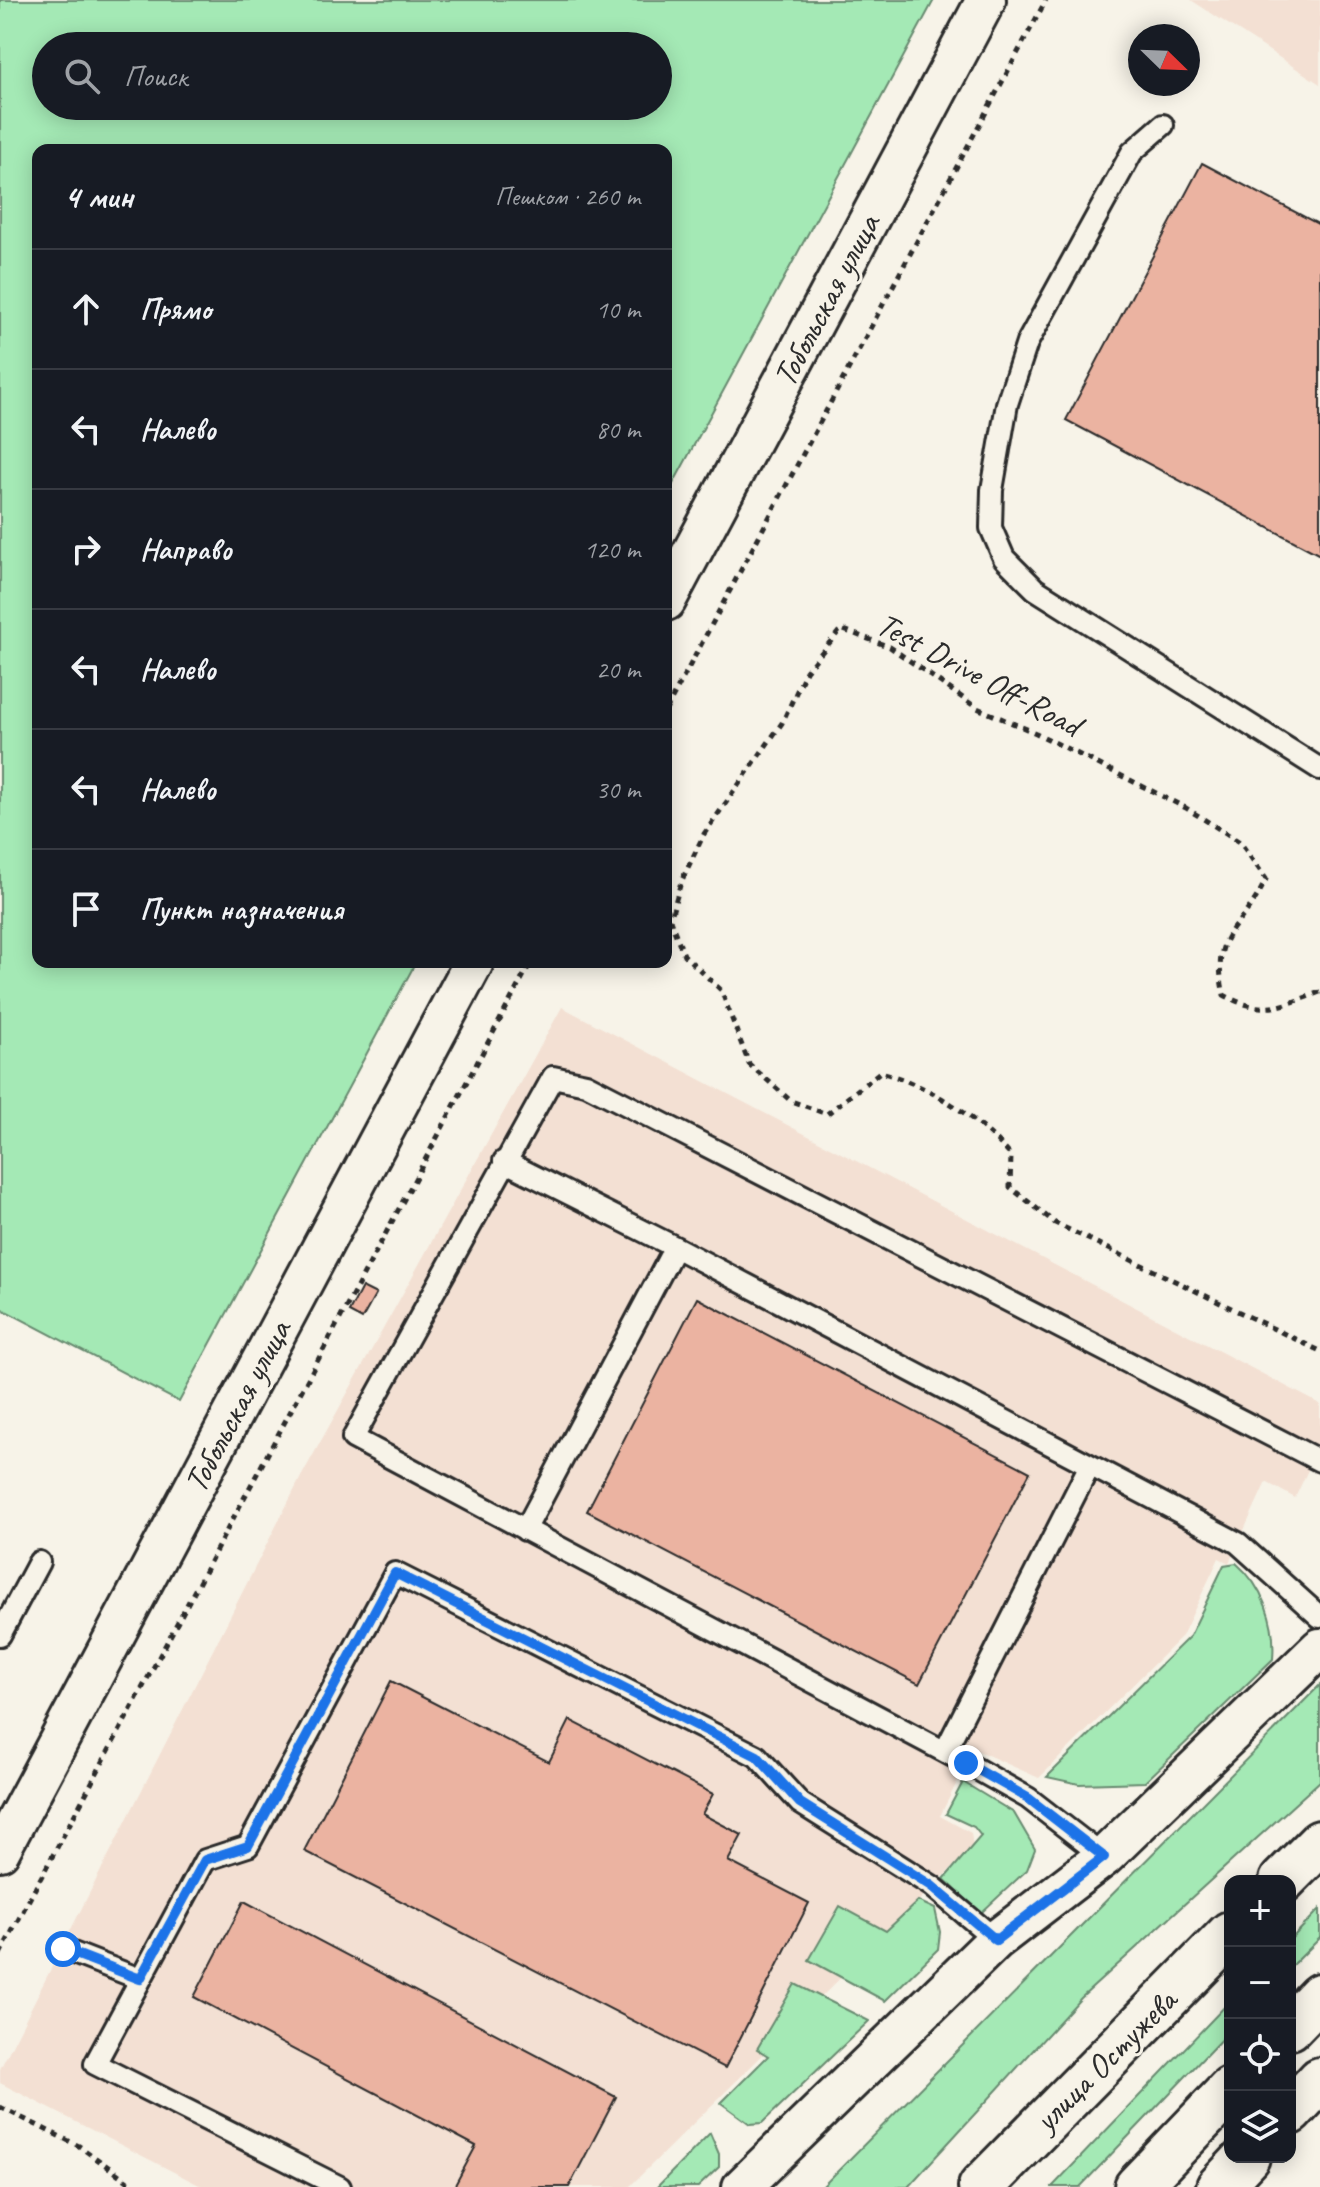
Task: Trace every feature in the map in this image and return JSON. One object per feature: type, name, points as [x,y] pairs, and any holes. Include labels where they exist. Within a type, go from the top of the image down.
[{"type":"main road","points":[[1288,1875],[1320,1843]]},
{"type":"main road","name":"улица Остужева","points":[[981,2187],[1224,1940]]},
{"type":"main road","points":[[1296,2021],[1320,1996]]},
{"type":"main road","points":[[1296,2106],[1320,2080]]},
{"type":"main road","points":[[1137,2187],[1229,2091]]},
{"type":"main road","points":[[1219,2187],[1241,2163]]},
{"type":"street","name":"Тобольская улица","points":[[672,590],[986,0]]},
{"type":"street","name":"Тобольская улица","points":[[0,1851],[471,968]]},
{"type":"street","points":[[742,2187],[996,1940],[1104,1857],[1320,1648]]},
{"type":"lane","points":[[1163,125],[1132,152],[1027,343],[1007,404],[997,452],[991,528],[1004,558],[1035,589],[1320,769]]},
{"type":"lane","points":[[1104,1857],[1028,1798],[945,1751],[353,1438],[504,1161],[553,1077],[586,1084],[1320,1461]]},
{"type":"lane","points":[[504,1161],[675,1247],[1238,1543],[1320,1617]]},
{"type":"lane","points":[[525,1530],[675,1247]]},
{"type":"lane","points":[[945,1751],[1089,1467]]},
{"type":"lane","points":[[0,1635],[39,1562]]},
{"type":"lane","points":[[340,2187],[95,2064],[205,1860],[248,1846],[395,1573],[757,1756],[800,1803],[932,1886],[996,1940]]},
{"type":"lane","points":[[63,1949],[140,1979]]},
{"type":"path","points":[[672,699],[1046,0]]},
{"type":"path","name":"Test Drive Off-Road","points":[[672,913],[681,882],[704,834],[782,723],[806,671],[841,629],[890,647],[977,708],[1036,733],[1186,808],[1240,842],[1266,879],[1255,905],[1225,935],[1218,969],[1224,995],[1249,1008],[1279,1008],[1320,992]]},
{"type":"path","name":"Test Drive Off-Road","points":[[672,925],[684,955],[721,990],[749,1064],[791,1101],[827,1114],[880,1072],[912,1080],[989,1130],[1011,1156],[1010,1187],[1055,1223],[1320,1351]]},
{"type":"path","points":[[0,1954],[528,968]]},
{"type":"path","points":[[0,2107],[79,2146],[136,2187]]},
{"type":"shaded area","points":[[1191,0],[1320,0],[1320,84]]},
{"type":"shaded area","points":[[562,1007],[1320,1404],[1320,1444],[1295,1498],[1266,1482],[1229,1563],[1219,1558],[1182,1636],[1039,1778],[974,1749],[940,1816],[971,1833],[973,1847],[629,2187],[203,2187],[0,2083],[0,2069],[302,1475]]},
{"type":"green space","points":[[0,0],[934,0],[672,486],[672,144],[32,144],[32,968],[413,968],[179,1402],[0,1308]]},
{"type":"green space","points":[[1236,1563],[1254,1583],[1266,1606],[1272,1632],[1273,1659],[1145,1782],[1079,1784],[1047,1777],[1190,1636],[1224,1565]]},
{"type":"green space","points":[[1320,1685],[1320,1781],[1081,1998],[908,2187],[822,2187]]},
{"type":"green space","points":[[963,1782],[1014,1813],[1035,1849],[1027,1870],[981,1913],[944,1879],[981,1836],[974,1827],[946,1814]]},
{"type":"green space","points":[[918,1901],[935,1909],[940,1932],[938,1949],[885,2001],[809,1960],[840,1906],[886,1931]]},
{"type":"green space","points":[[1320,1909],[1320,1938],[1296,1962],[1296,1934]]},
{"type":"green space","points":[[795,1984],[869,2021],[762,2123],[750,2124],[721,2103],[768,2056],[757,2049]]},
{"type":"green space","points":[[1224,2007],[1224,2036],[1080,2187],[1052,2187]]},
{"type":"green space","points":[[710,2133],[719,2154],[719,2167],[698,2187],[657,2187]]},
{"type":"building","points":[[1202,163],[1320,225],[1320,555],[1066,420]]},
{"type":"building","points":[[362,1287],[376,1294],[362,1319],[349,1312]]},
{"type":"building","points":[[697,1298],[1030,1472],[919,1684],[587,1511]]},
{"type":"building","points":[[391,1681],[549,1762],[570,1720],[713,1794],[702,1814],[742,1835],[728,1861],[809,1903],[725,2068],[304,1851]]},
{"type":"building","points":[[244,1901],[616,2097],[569,2187],[454,2187],[476,2146],[194,1997]]},
{"type":"route","points":[[63,1949],[140,1979],[205,1860],[248,1846],[395,1573],[757,1756],[800,1803],[932,1886],[996,1940],[1104,1857],[1028,1798],[966,1763]]}]
